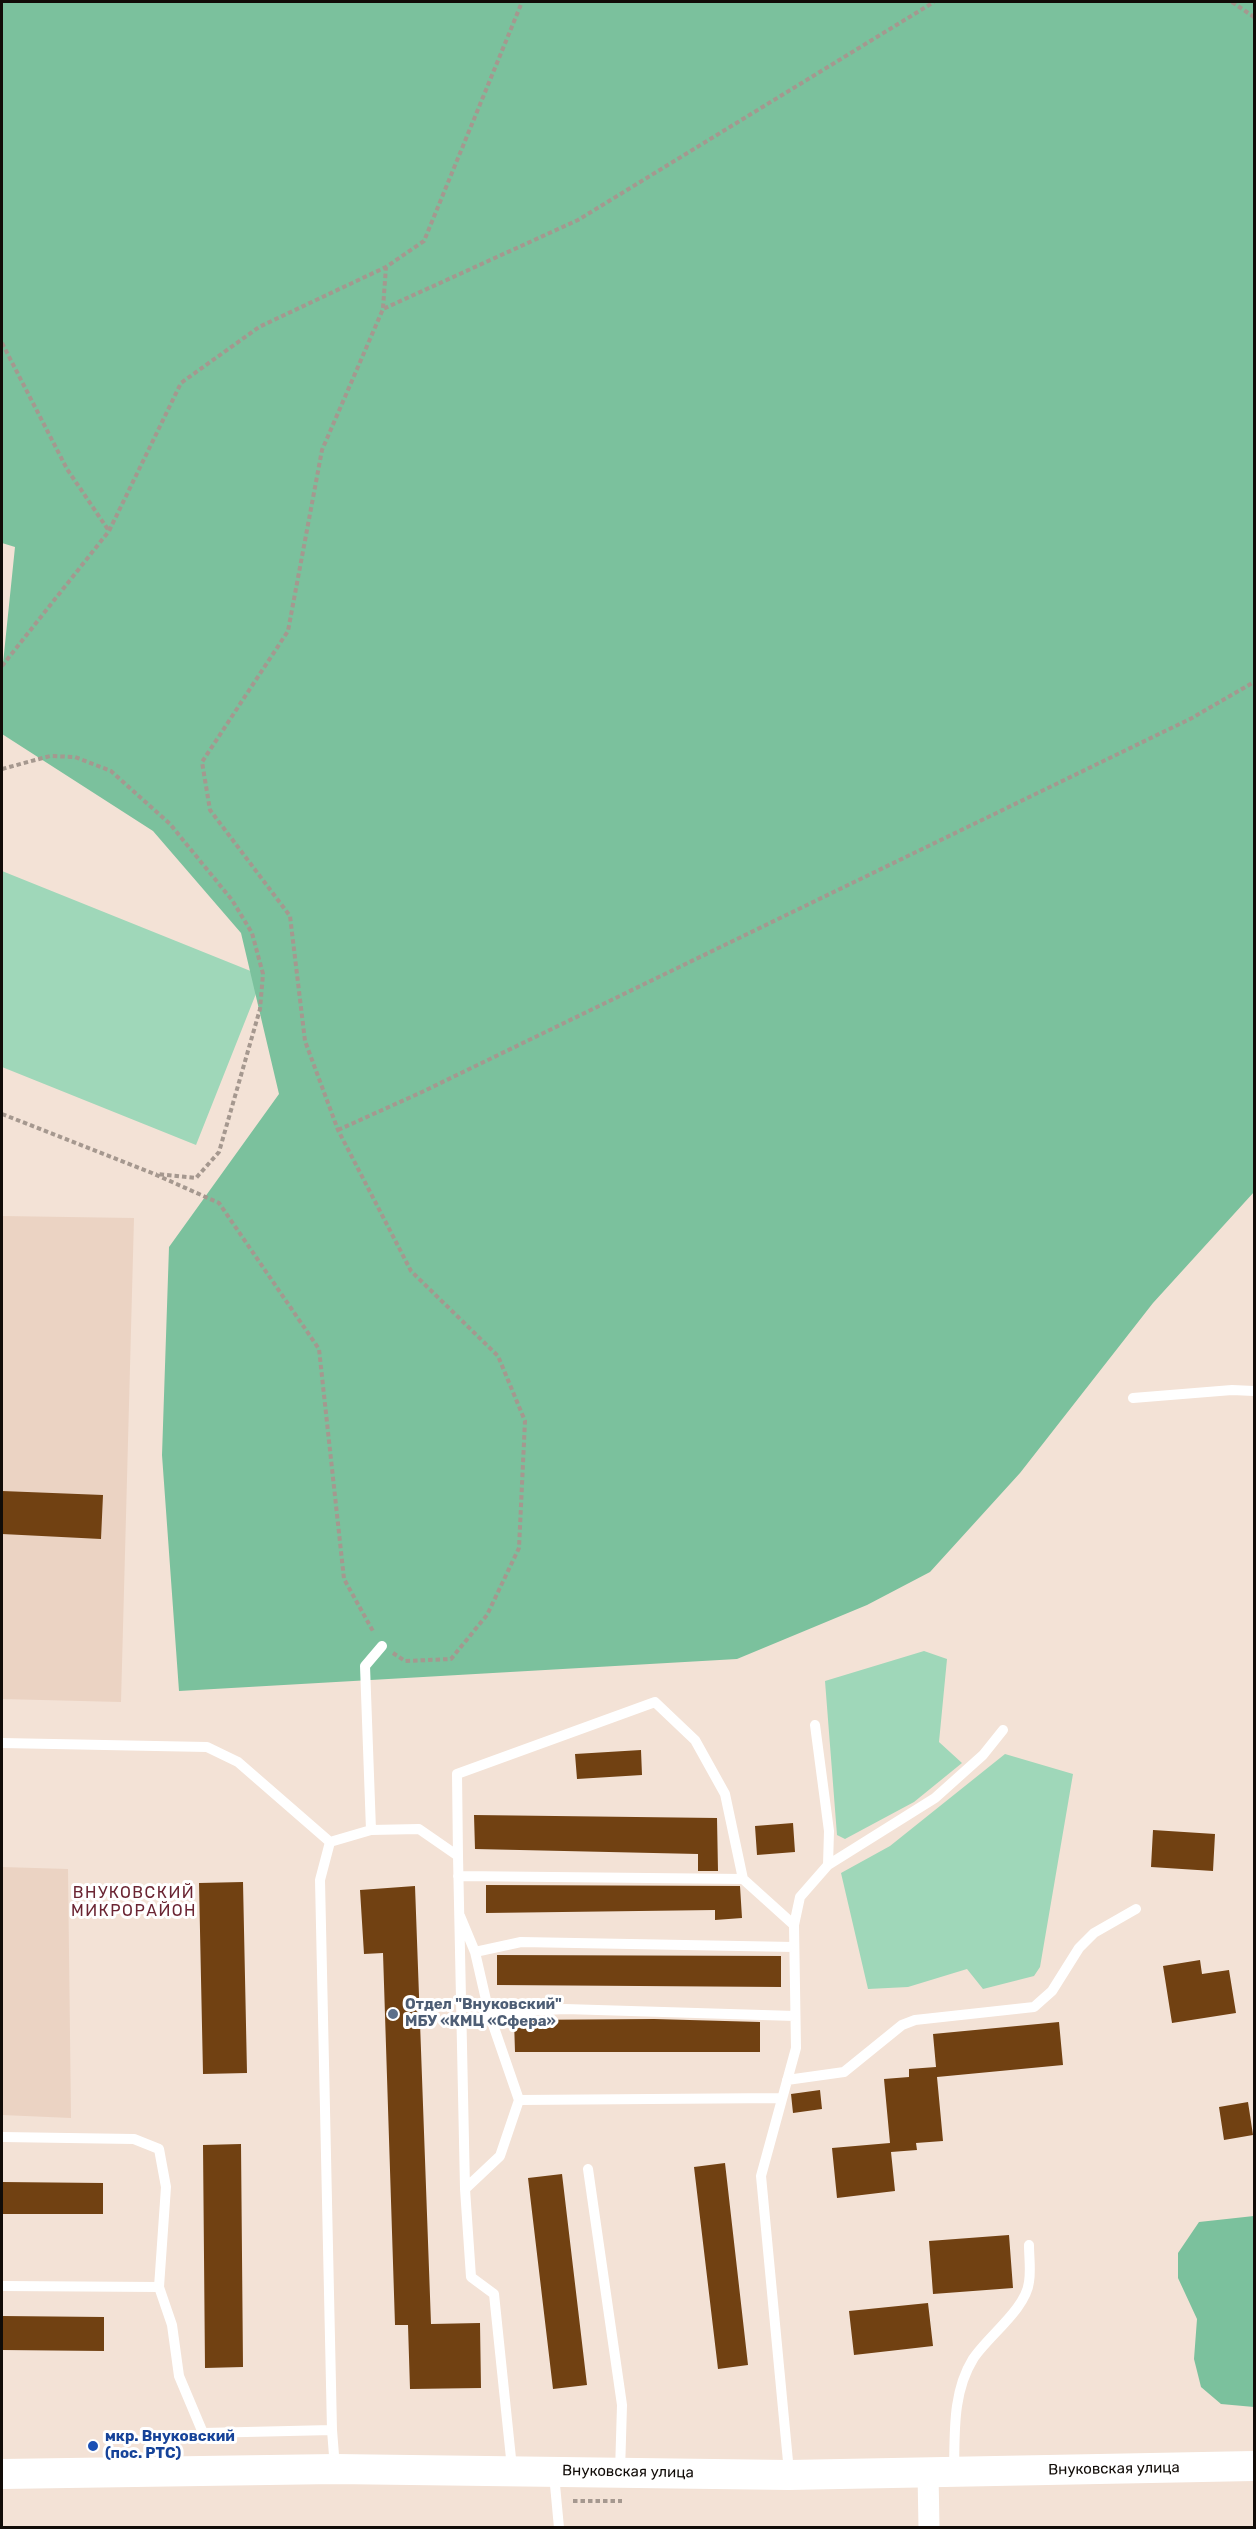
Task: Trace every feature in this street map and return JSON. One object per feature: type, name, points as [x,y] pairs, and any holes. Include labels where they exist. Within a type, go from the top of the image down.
[{"type":"main road","name":"Внуковская улица","points":[[2,2474],[335,2469],[789,2475],[1254,2466]]},
{"type":"street","points":[[929,2528],[941,2472]]},
{"type":"lane","points":[[1133,1398],[1232,1390],[1254,1391]]},
{"type":"lane","points":[[371,1830],[365,1666],[382,1646]]},
{"type":"lane","points":[[512,2472],[494,2294],[471,2277],[465,2189],[457,1773],[655,1702],[694,1740],[725,1794],[743,1879],[794,1926]]},
{"type":"lane","points":[[815,1725],[829,1831],[828,1865]]},
{"type":"lane","points":[[789,2475],[761,2176],[796,2048],[794,1926],[800,1897],[828,1865],[935,1798],[983,1755],[1003,1730]]},
{"type":"lane","points":[[2,1743],[207,1747],[238,1762],[330,1842]]},
{"type":"lane","points":[[330,1842],[371,1830],[419,1829],[458,1856]]},
{"type":"lane","points":[[330,1842],[320,1880],[332,2430],[335,2469]]},
{"type":"lane","points":[[458,1876],[743,1879]]},
{"type":"lane","points":[[787,2080],[843,2072],[902,2025],[915,2020],[1034,2007],[1052,1991],[1079,1948],[1094,1933],[1136,1909]]},
{"type":"lane","points":[[458,1910],[475,1952],[489,2013],[519,2100],[500,2156],[465,2189]]},
{"type":"lane","points":[[475,1952],[521,1942],[794,1947]]},
{"type":"lane","points":[[489,2013],[565,2009],[795,2016]]},
{"type":"lane","points":[[519,2100],[782,2098]]},
{"type":"lane","points":[[2,2137],[134,2139],[159,2149],[166,2187],[159,2287],[172,2325],[179,2376],[203,2433],[332,2430]]},
{"type":"lane","points":[[588,2169],[622,2405],[620,2472]]},
{"type":"lane","points":[[941,2472],[955,2409],[972,2360],[1021,2302],[1029,2284],[1029,2245]]},
{"type":"lane","points":[[2,2286],[159,2287]]},
{"type":"lane","points":[[554,2471],[559,2528]]},
{"type":"path","points":[[2,666],[109,531],[181,384],[259,327],[386,267],[424,241],[522,2]]},
{"type":"path","points":[[383,309],[578,220],[934,2]]},
{"type":"path","points":[[1232,2],[1254,17]]},
{"type":"path","points":[[2,1114],[152,1173],[219,1203],[319,1349],[344,1579],[382,1646],[405,1661],[451,1659],[487,1615],[519,1548],[525,1420],[498,1356],[411,1271],[339,1130],[304,1041],[290,916],[210,810],[202,762],[288,631],[322,450],[383,309],[386,267]]},
{"type":"path","points":[[2,344],[67,469],[109,531]]},
{"type":"path","points":[[339,1130],[422,1092],[1192,718],[1254,682]]},
{"type":"path","points":[[2,769],[50,756],[75,757],[111,771],[170,824],[232,900],[252,933],[263,974],[260,1009],[219,1152],[196,1178],[152,1173]]},
{"type":"shaded area","points":[[2,1216],[134,1218],[121,1702],[2,1699]]},
{"type":"shaded area","points":[[2,1867],[68,1869],[71,2118],[2,2115]]},
{"type":"green space","points":[[2,2],[1254,2],[1254,1192],[1153,1303],[1020,1473],[930,1572],[867,1605],[737,1659],[179,1691],[162,1455],[169,1247],[279,1094],[241,933],[153,831],[2,734],[2,673],[15,547],[2,543]]},
{"type":"green space","points":[[2,871],[263,976],[196,1145],[2,1067]]},
{"type":"green space","points":[[924,1651],[947,1659],[939,1742],[962,1763],[914,1802],[845,1839],[837,1835],[825,1681]]},
{"type":"green space","points":[[1005,1754],[1073,1774],[1040,1967],[1034,1976],[983,1989],[967,1969],[908,1987],[868,1989],[841,1873],[890,1846]]},
{"type":"green space","points":[[1254,2216],[1254,2407],[1221,2404],[1201,2387],[1194,2359],[1197,2319],[1178,2278],[1178,2253],[1199,2222]]},
{"type":"building","points":[[2,1491],[103,1495],[101,1539],[2,1534]]},
{"type":"building","points":[[641,1750],[642,1775],[577,1779],[575,1754]]},
{"type":"building","points":[[474,1815],[717,1818],[718,1871],[698,1871],[698,1854],[475,1849]]},
{"type":"building","points":[[793,1823],[795,1852],[757,1855],[755,1826]]},
{"type":"building","points":[[1153,1830],[1215,1834],[1213,1871],[1151,1867]]},
{"type":"building","points":[[243,1882],[247,2073],[203,2074],[199,1883]]},
{"type":"building","points":[[486,1885],[740,1886],[742,1918],[715,1920],[715,1910],[486,1913]]},
{"type":"building","points":[[415,1886],[431,2324],[480,2323],[481,2388],[410,2389],[408,2325],[395,2325],[383,1953],[364,1954],[360,1890]]},
{"type":"building","points":[[497,1955],[781,1956],[781,1987],[497,1985]]},
{"type":"building","points":[[1200,1960],[1202,1974],[1229,1970],[1236,2013],[1172,2023],[1163,1966]]},
{"type":"building","points":[[654,2019],[760,2022],[760,2052],[515,2052],[514,2020]]},
{"type":"building","points":[[1059,2022],[1063,2065],[937,2077],[943,2141],[916,2143],[917,2150],[891,2152],[895,2191],[837,2198],[832,2148],[890,2143],[884,2079],[909,2077],[909,2069],[936,2067],[933,2034]]},
{"type":"building","points":[[820,2090],[822,2109],[793,2113],[791,2094]]},
{"type":"building","points":[[1248,2102],[1253,2135],[1224,2140],[1219,2107]]},
{"type":"building","points":[[241,2144],[243,2367],[205,2368],[203,2145]]},
{"type":"building","points":[[725,2163],[748,2365],[718,2369],[694,2167]]},
{"type":"building","points":[[562,2174],[587,2385],[553,2389],[528,2178]]},
{"type":"building","points":[[2,2182],[103,2183],[103,2214],[2,2214]]},
{"type":"building","points":[[1009,2235],[1013,2288],[933,2294],[929,2241]]},
{"type":"building","points":[[928,2303],[933,2346],[854,2355],[849,2311]]},
{"type":"building","points":[[2,2316],[104,2317],[104,2351],[2,2350]]},
{"type":"place","name":"Отдел \"Внуковский\" МБУ «КМЦ «Сфера»","points":[[393,2014]]},
{"type":"place","name":"мкр. Внуковский (пос. РТС)","points":[[93,2446]]},
{"type":"district","name":"ВНУКОВСКИЙ МИКРОРАЙОН","points":[[134,1902]]}]
